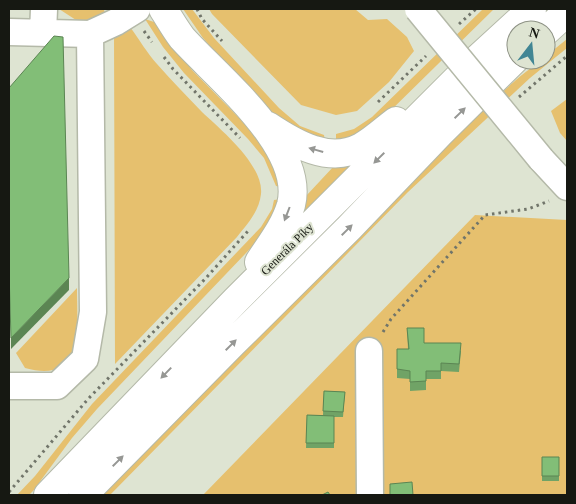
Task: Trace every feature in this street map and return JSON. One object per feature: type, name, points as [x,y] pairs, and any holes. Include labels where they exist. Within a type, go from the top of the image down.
[{"type":"highway","points":[[163,9],[181,36],[261,122],[279,146],[289,172],[293,192],[285,222],[236,300]]},
{"type":"highway","name":"Generála Píky","points":[[48,495],[236,300],[474,61],[532,9]]},
{"type":"highway","points":[[556,22],[567,12]]},
{"type":"highway","points":[[261,122],[288,140],[308,148],[331,154],[345,152],[361,147],[474,61]]},
{"type":"highway","points":[[84,495],[232,343],[350,228],[440,133],[506,68]]},
{"type":"street","points":[[418,9],[567,187]]},
{"type":"street","points":[[9,32],[43,21],[90,34],[116,22],[135,10]]},
{"type":"street","points":[[9,386],[57,386],[85,359],[93,312],[90,34]]},
{"type":"street","points":[[369,351],[370,495]]},
{"type":"path","points":[[197,9],[202,19],[228,48]]},
{"type":"path","points":[[455,29],[476,9]]},
{"type":"path","points":[[135,10],[139,24],[156,46]]},
{"type":"path","points":[[161,54],[243,142]]},
{"type":"path","points":[[371,108],[427,55]]},
{"type":"path","points":[[392,319],[485,215],[528,210],[553,199],[567,187]]},
{"type":"path","points":[[9,492],[88,399],[206,278],[251,228]]},
{"type":"shaded area","points":[[59,9],[104,9],[105,15],[89,22],[76,20]]},
{"type":"shaded area","points":[[183,9],[192,9],[214,38],[279,108],[300,126],[324,135],[325,141],[291,128],[264,107],[203,38]]},
{"type":"shaded area","points":[[209,9],[355,9],[368,20],[387,19],[407,37],[414,51],[389,82],[357,111],[336,115],[301,105]]},
{"type":"shaded area","points":[[483,9],[494,9],[380,121],[349,139],[336,141],[336,134],[354,129],[372,117]]},
{"type":"shaded area","points":[[145,19],[154,22],[192,70],[252,131],[266,148],[281,187],[276,186],[264,158],[184,73],[163,47]]},
{"type":"shaded area","points":[[130,27],[157,64],[202,112],[230,138],[249,160],[256,171],[261,194],[255,212],[237,237],[115,364],[114,34]]},
{"type":"shaded area","points":[[567,39],[567,48],[556,57],[556,48]]},
{"type":"shaded area","points":[[529,70],[540,70],[408,192],[110,495],[103,495],[129,466],[335,256],[503,92]]},
{"type":"shaded area","points":[[567,99],[567,141],[560,133],[551,111]]},
{"type":"shaded area","points":[[353,163],[304,216],[306,196],[334,166]]},
{"type":"shaded area","points":[[281,199],[268,230],[97,409],[72,438],[33,491],[29,495],[17,495],[35,476],[92,404],[261,227],[272,209],[274,200]]},
{"type":"shaded area","points":[[475,215],[567,220],[567,495],[203,495]]},
{"type":"shaded area","points":[[77,288],[76,334],[74,349],[68,360],[58,368],[44,371],[25,368],[16,353]]},
{"type":"building","points":[[54,36],[63,37],[69,278],[11,338],[9,88]]},
{"type":"building","points":[[407,328],[424,328],[424,343],[461,343],[459,364],[441,363],[441,371],[426,371],[426,381],[410,382],[410,371],[397,369],[397,349],[409,349]]},
{"type":"building","points":[[324,391],[345,392],[343,412],[323,411]]},
{"type":"building","points":[[307,415],[334,416],[334,443],[306,443]]},
{"type":"building","points":[[542,457],[559,457],[559,476],[542,476]]},
{"type":"building","points":[[412,482],[413,495],[390,495],[390,484]]}]
